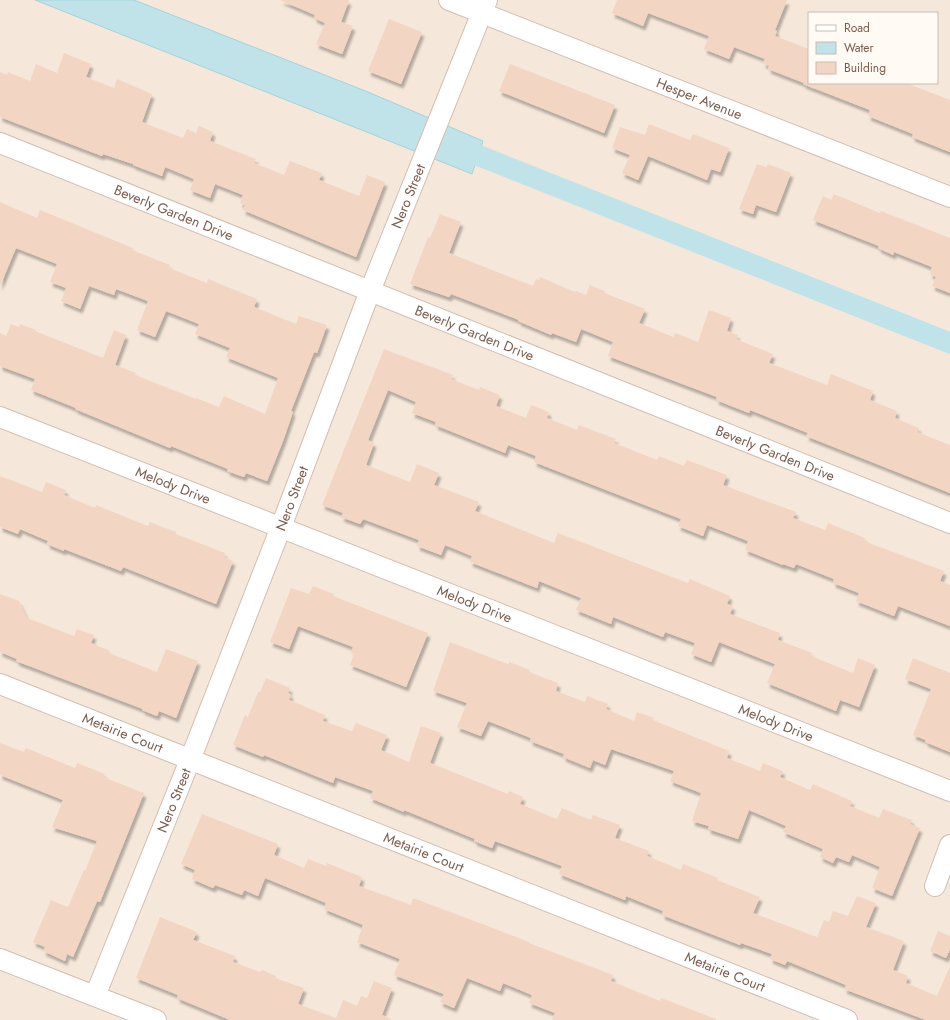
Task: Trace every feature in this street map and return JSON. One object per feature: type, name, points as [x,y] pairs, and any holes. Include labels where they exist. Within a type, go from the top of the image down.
[{"type":"street","name":"Hesper Avenue","points":[[449,0],[484,7],[950,197]]},
{"type":"street","name":"Nero Street","points":[[95,996],[190,760],[281,527],[370,291],[484,7]]},
{"type":"street","name":"Beverly Garden Drive","points":[[0,143],[950,523]]},
{"type":"street","name":"Melody Drive","points":[[0,417],[950,791]]},
{"type":"street","name":"Metairie Court","points":[[0,684],[847,1020]]},
{"type":"street","points":[[935,886],[950,846]]},
{"type":"street","points":[[0,959],[156,1020]]},
{"type":"shaded area","points":[[0,0],[950,0],[950,1020],[0,1020]]},
{"type":"water","points":[[35,0],[134,0],[368,92],[483,141],[472,174]]},
{"type":"building","points":[[280,0],[349,0],[341,22],[353,26],[342,54],[316,44],[325,23],[314,18],[315,15]]},
{"type":"building","points":[[617,0],[787,0],[775,30],[777,31],[775,36],[808,49],[808,84],[909,84],[950,100],[950,152],[912,137],[913,134],[868,116],[870,110],[768,69],[769,66],[763,63],[765,59],[734,47],[729,59],[704,49],[709,36],[648,13],[643,26],[612,13]]},
{"type":"building","points":[[389,19],[422,32],[401,84],[368,71]]},
{"type":"building","points":[[64,53],[91,64],[86,77],[114,88],[117,79],[152,94],[142,122],[183,138],[187,129],[196,133],[199,126],[213,132],[210,141],[256,159],[254,163],[284,175],[290,161],[322,173],[319,180],[359,196],[367,175],[385,182],[356,257],[243,210],[245,205],[240,203],[243,195],[215,184],[210,198],[190,190],[194,179],[165,167],[162,176],[103,154],[102,156],[0,117],[0,72],[7,75],[8,72],[30,81],[36,64],[57,73]]},
{"type":"building","points":[[510,64],[615,105],[604,133],[499,91]]},
{"type":"building","points":[[649,124],[690,140],[693,134],[729,148],[720,172],[711,169],[707,180],[648,156],[638,180],[622,173],[630,155],[612,148],[620,127],[645,135]]},
{"type":"building","points":[[757,164],[766,167],[768,164],[791,173],[776,212],[756,205],[753,214],[739,209]]},
{"type":"building","points":[[834,194],[880,213],[881,211],[950,238],[950,293],[932,286],[936,277],[930,274],[932,267],[894,252],[893,255],[878,248],[879,246],[813,220],[823,196],[831,200]]},
{"type":"building","points":[[0,202],[37,218],[40,210],[133,248],[132,250],[170,265],[169,268],[207,283],[208,279],[257,299],[254,307],[296,324],[299,316],[327,325],[317,353],[314,352],[291,411],[293,412],[267,481],[246,473],[244,477],[227,471],[228,469],[171,446],[170,448],[75,409],[76,408],[31,390],[35,379],[0,366],[0,333],[6,336],[11,324],[19,327],[20,324],[103,358],[114,330],[126,335],[115,365],[136,373],[135,375],[219,407],[224,396],[265,414],[278,378],[226,357],[230,348],[195,334],[199,324],[166,311],[155,337],[137,330],[148,301],[116,289],[114,295],[89,286],[80,309],[61,301],[66,288],[50,282],[57,264],[16,248],[0,286]]},
{"type":"building","points":[[440,214],[461,222],[449,253],[533,286],[536,279],[539,280],[540,277],[575,292],[576,291],[586,295],[590,285],[605,291],[604,293],[645,309],[639,323],[673,337],[675,333],[698,342],[709,310],[731,318],[727,331],[738,335],[736,339],[773,354],[769,363],[827,385],[831,374],[873,391],[870,400],[897,411],[895,418],[919,428],[917,432],[950,445],[950,493],[806,436],[808,433],[750,410],[749,413],[716,400],[717,397],[608,356],[613,342],[581,329],[576,342],[552,333],[551,335],[518,321],[519,320],[451,294],[449,297],[410,284],[428,237],[430,238]]},
{"type":"building","points":[[384,349],[453,375],[451,379],[479,390],[480,387],[500,395],[496,406],[526,418],[531,405],[549,412],[547,418],[577,430],[579,425],[616,439],[614,443],[657,460],[659,456],[684,466],[687,460],[727,475],[723,485],[796,512],[793,518],[825,530],[828,523],[865,538],[864,541],[944,571],[940,581],[950,585],[950,626],[898,606],[894,616],[856,601],[859,593],[833,583],[834,579],[796,564],[794,568],[783,565],[745,550],[748,541],[707,525],[703,536],[678,526],[681,519],[534,462],[536,456],[508,445],[505,453],[435,425],[436,422],[412,413],[416,402],[388,390],[368,440],[374,443],[366,465],[410,482],[417,464],[439,473],[434,485],[479,502],[475,511],[554,543],[558,533],[688,583],[690,579],[730,596],[727,604],[733,606],[730,614],[780,633],[778,640],[812,653],[811,656],[853,673],[858,658],[875,665],[859,707],[840,700],[836,711],[767,683],[775,664],[719,642],[711,662],[691,654],[695,643],[665,632],[663,637],[613,617],[611,624],[576,610],[581,598],[539,581],[537,588],[470,562],[472,556],[445,545],[441,555],[417,546],[419,540],[363,519],[360,524],[341,517],[343,513],[322,505]]},
{"type":"building","points":[[0,476],[42,492],[46,482],[66,490],[64,495],[95,508],[96,505],[148,526],[150,522],[225,553],[224,557],[233,561],[216,604],[123,567],[121,571],[64,549],[64,551],[47,544],[48,541],[20,529],[18,534],[0,527]]},
{"type":"building","points":[[313,586],[334,594],[333,596],[428,633],[406,687],[350,665],[354,654],[351,653],[353,647],[298,626],[289,649],[270,642],[291,588],[309,594]]},
{"type":"building","points":[[0,594],[19,601],[27,618],[74,636],[77,629],[94,635],[91,643],[110,651],[109,653],[157,672],[166,649],[198,661],[176,718],[159,711],[157,716],[142,710],[143,709],[16,661],[17,659],[0,652]]},
{"type":"building","points":[[450,642],[505,663],[509,664],[509,662],[530,670],[529,672],[558,683],[556,691],[585,702],[587,696],[608,704],[606,709],[634,721],[637,712],[654,718],[653,720],[729,751],[727,758],[760,771],[763,763],[783,771],[780,777],[810,790],[813,784],[852,801],[850,806],[879,818],[883,809],[912,820],[910,824],[920,828],[892,896],[872,888],[880,867],[852,855],[849,862],[836,857],[833,863],[820,857],[823,849],[783,832],[786,826],[749,810],[738,839],[708,829],[709,826],[692,821],[701,793],[670,781],[674,771],[611,749],[605,765],[593,760],[590,768],[563,757],[564,754],[530,741],[531,738],[488,721],[481,736],[457,727],[467,703],[433,691]]},
{"type":"building","points":[[913,658],[950,673],[950,752],[925,742],[926,740],[913,735],[931,689],[905,679]]},
{"type":"building","points":[[266,678],[290,688],[288,693],[291,695],[289,700],[325,715],[323,721],[352,731],[356,723],[387,735],[381,750],[409,762],[421,726],[441,733],[430,763],[508,794],[509,791],[523,797],[520,804],[557,819],[562,808],[591,820],[593,815],[620,825],[615,838],[649,851],[647,856],[681,870],[683,864],[718,878],[717,880],[760,897],[753,913],[817,937],[824,920],[829,922],[833,911],[848,916],[857,896],[876,903],[866,927],[904,941],[893,970],[908,976],[906,983],[937,996],[950,966],[950,1020],[926,1020],[844,989],[846,985],[787,961],[785,965],[770,959],[772,954],[741,943],[740,945],[662,915],[663,911],[626,896],[625,900],[559,874],[562,866],[495,841],[492,848],[474,841],[475,839],[370,798],[373,791],[335,777],[333,783],[264,755],[263,757],[233,745],[245,715],[248,717],[258,692],[260,692]]},
{"type":"building","points":[[0,743],[24,752],[26,748],[75,768],[77,763],[105,774],[103,777],[144,793],[100,902],[97,901],[73,957],[67,954],[65,961],[43,951],[45,947],[33,942],[51,900],[68,907],[97,841],[52,827],[63,800],[0,775]]},
{"type":"building","points":[[202,814],[278,844],[274,855],[304,868],[308,859],[326,866],[327,863],[362,877],[359,886],[411,905],[413,898],[493,928],[613,975],[611,981],[660,1001],[661,998],[716,1020],[552,1020],[555,1013],[529,1003],[532,995],[503,983],[500,991],[467,978],[454,1008],[440,1002],[444,994],[394,975],[400,959],[357,942],[363,925],[324,909],[326,903],[265,878],[258,896],[244,890],[242,895],[215,885],[213,888],[192,879],[195,870],[181,864]]},
{"type":"building","points":[[160,917],[197,932],[193,940],[235,956],[233,962],[260,972],[262,970],[276,976],[275,978],[304,988],[298,1004],[336,1018],[343,1000],[357,1006],[361,996],[367,998],[374,981],[392,988],[382,1015],[391,1020],[230,1020],[177,998],[178,995],[136,978]]},
{"type":"building","points":[[938,931],[950,936],[950,949],[946,958],[930,951]]},
{"type":"waterway","points":[[452,145],[950,343]]}]
